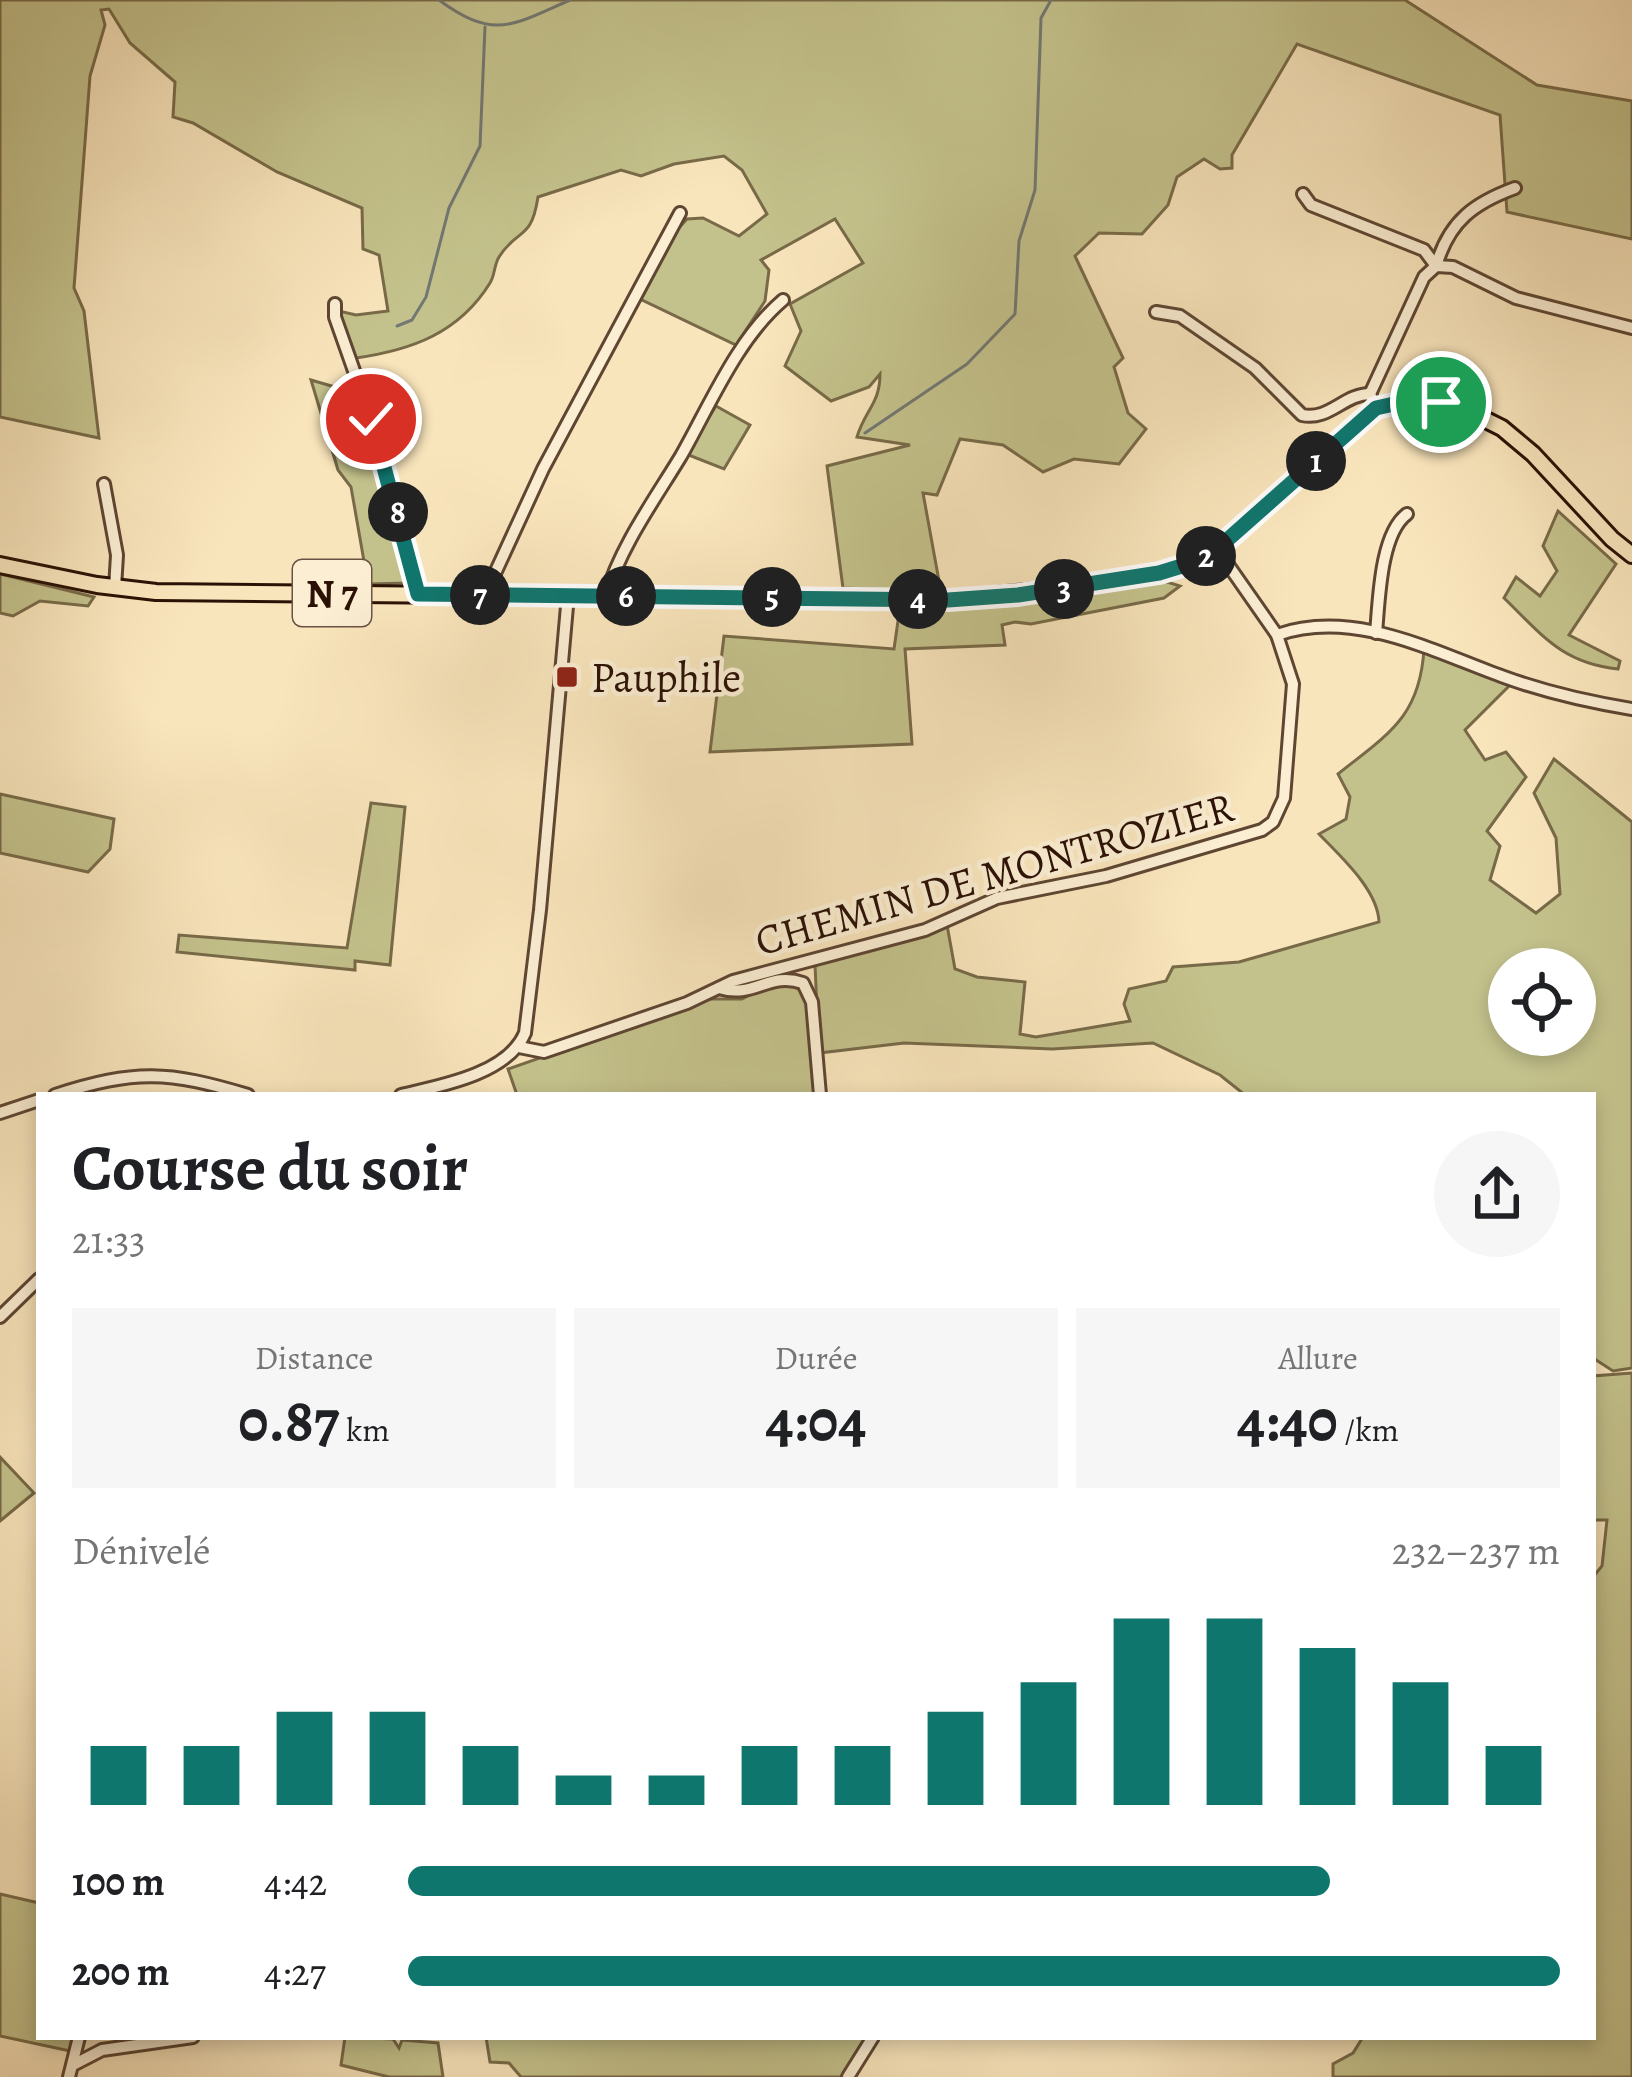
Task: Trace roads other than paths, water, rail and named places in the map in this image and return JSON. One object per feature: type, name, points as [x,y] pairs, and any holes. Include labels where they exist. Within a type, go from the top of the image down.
[{"type":"main road","name":"N 7","points":[[0,565],[156,592],[988,598],[1159,573],[1195,562],[1217,549],[1373,401]]},
{"type":"main road","points":[[1373,401],[1441,402],[1502,428],[1632,555]]},
{"type":"street","points":[[1156,312],[1180,316],[1255,368],[1302,415],[1324,414],[1351,395],[1373,401],[1424,277],[1436,266],[1444,242],[1463,214],[1515,188]]},
{"type":"street","points":[[1303,194],[1311,205],[1424,250],[1436,266],[1453,267],[1516,298],[1632,328]]},
{"type":"street","points":[[485,595],[543,470],[680,213]]},
{"type":"street","points":[[606,596],[637,532],[743,349],[783,300]]},
{"type":"street","points":[[335,304],[418,594]]},
{"type":"street","points":[[104,484],[117,555],[115,588]]},
{"type":"street","points":[[1376,633],[1386,554],[1398,521],[1407,514]]},
{"type":"street","name":"CHEMIN DE MONTROZIER","points":[[519,1047],[544,1052],[687,1003],[733,981],[925,931],[997,898],[1106,876],[1262,830],[1279,810],[1286,782],[1293,684],[1277,635],[1217,549]]},
{"type":"street","points":[[409,1092],[505,1060],[519,1047],[534,964],[568,596]]},
{"type":"street","points":[[1277,635],[1303,628],[1376,633],[1418,642],[1515,681],[1632,709]]},
{"type":"street","points":[[719,988],[740,993],[779,980],[803,983],[812,1002],[820,1092]]},
{"type":"street","points":[[66,1092],[116,1077],[151,1073],[237,1092]]},
{"type":"street","points":[[0,1113],[36,1101]]},
{"type":"street","points":[[0,1317],[36,1282]]},
{"type":"street","points":[[71,2071],[78,2040]]},
{"type":"street","points":[[71,2071],[102,2050],[172,2040]]},
{"type":"street","points":[[848,2077],[871,2040]]},
{"type":"waterway","points":[[439,0],[490,25],[518,22],[570,0]]},
{"type":"waterway","points":[[865,433],[967,364],[1015,314],[1019,241],[1035,190],[1041,18],[1051,0]]},
{"type":"waterway","points":[[397,326],[412,320],[426,297],[449,208],[480,146],[485,27]]},
{"type":"place","name":"Pauphile","points":[[567,677]]}]
